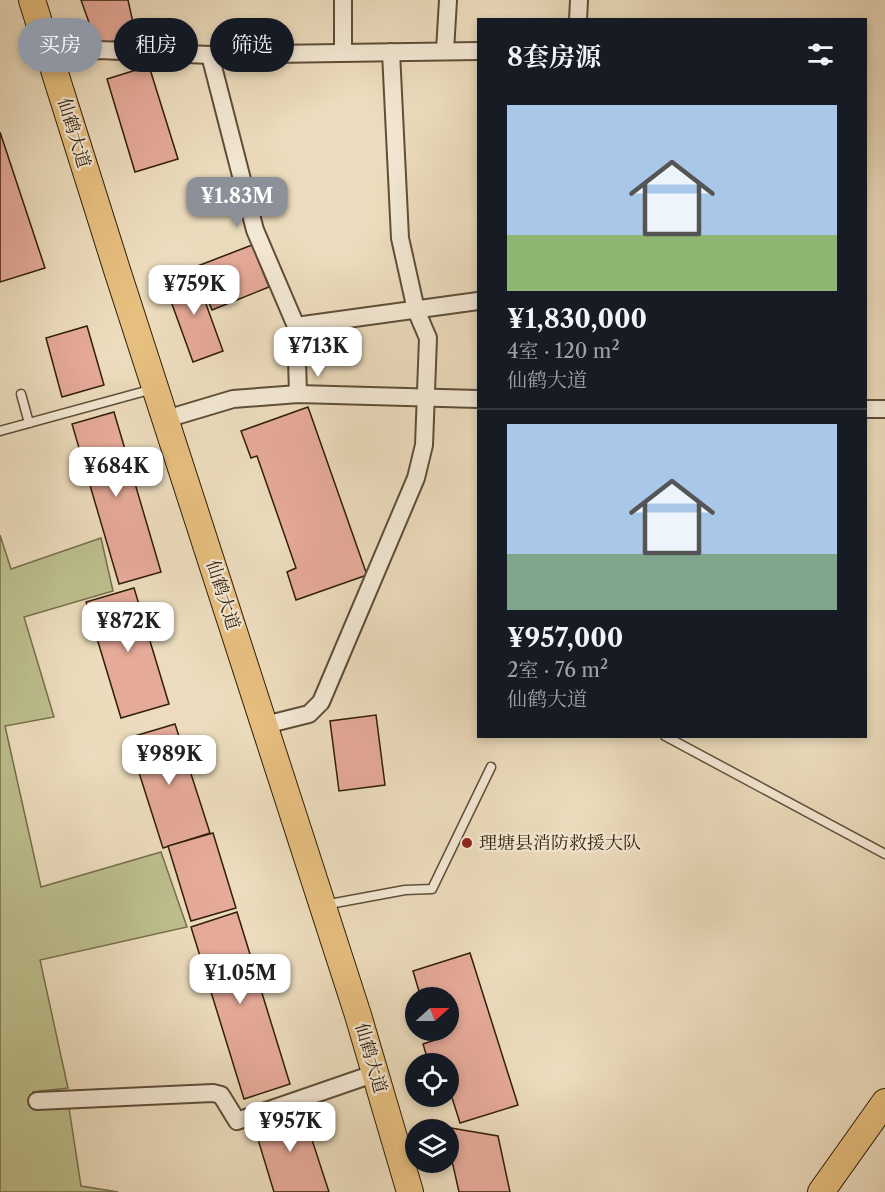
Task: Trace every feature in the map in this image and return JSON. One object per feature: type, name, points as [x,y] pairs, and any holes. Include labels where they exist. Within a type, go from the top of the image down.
[{"type":"main road","name":"仙鹤大道","points":[[32,0],[38,18]]},
{"type":"main road","name":"仙鹤大道","points":[[55,72],[324,905],[410,1192]]},
{"type":"main road","points":[[821,1192],[885,1102]]},
{"type":"street","points":[[343,0],[343,52]]},
{"type":"street","points":[[445,51],[448,0]]},
{"type":"street","points":[[578,18],[579,0]]},
{"type":"street","points":[[102,50],[210,55]]},
{"type":"street","points":[[294,53],[477,51]]},
{"type":"street","points":[[265,725],[309,714],[321,702],[416,478],[424,445],[428,338],[416,310],[400,238],[391,52]]},
{"type":"street","points":[[214,72],[255,230],[296,326],[298,394]]},
{"type":"street","points":[[296,326],[477,301]]},
{"type":"street","points":[[166,419],[233,399],[298,394],[477,399]]},
{"type":"street","points":[[37,1101],[213,1093],[221,1095],[237,1121],[376,1073]]},
{"type":"lane","points":[[0,431],[156,388]]},
{"type":"lane","points":[[21,394],[28,423]]},
{"type":"lane","points":[[669,738],[885,854]]},
{"type":"lane","points":[[324,905],[405,890],[432,889],[491,767]]},
{"type":"green space","points":[[0,535],[11,569],[101,538],[113,591],[24,617],[54,717],[5,726],[41,887],[161,852],[187,927],[40,960],[68,1088],[33,1092],[37,1107],[69,1108],[81,1186],[118,1192],[0,1192]]},
{"type":"building","points":[[81,0],[128,0],[132,18],[114,18],[114,41],[102,44],[102,18],[87,18]]},
{"type":"building","points":[[130,72],[151,72],[178,159],[135,172],[107,79]]},
{"type":"building","points":[[0,132],[45,268],[0,282]]},
{"type":"building","points":[[252,245],[269,287],[212,310],[195,267]]},
{"type":"building","points":[[194,271],[223,351],[193,362],[164,282]]},
{"type":"building","points":[[87,326],[104,385],[62,397],[46,338]]},
{"type":"building","points":[[308,407],[367,575],[296,600],[287,572],[296,568],[257,456],[251,458],[241,431]]},
{"type":"building","points":[[114,412],[161,572],[119,584],[72,424]]},
{"type":"building","points":[[134,588],[169,704],[121,718],[86,602]]},
{"type":"building","points":[[376,715],[385,785],[339,791],[330,721]]},
{"type":"building","points":[[175,724],[210,833],[163,848],[128,738]]},
{"type":"building","points":[[213,833],[236,908],[191,921],[168,846]]},
{"type":"building","points":[[237,912],[290,1084],[244,1099],[191,927]]},
{"type":"building","points":[[470,953],[518,1105],[460,1123],[455,1107],[459,1107],[459,1053],[426,1053],[423,1044],[432,1041],[459,1041],[459,987],[418,987],[413,971]]},
{"type":"building","points":[[301,1106],[329,1192],[274,1192],[253,1123]]},
{"type":"building","points":[[459,1129],[498,1136],[510,1192],[459,1192],[455,1173],[459,1173]]},
{"type":"place","name":"理塘县消防救援大队","points":[[467,843]]}]
